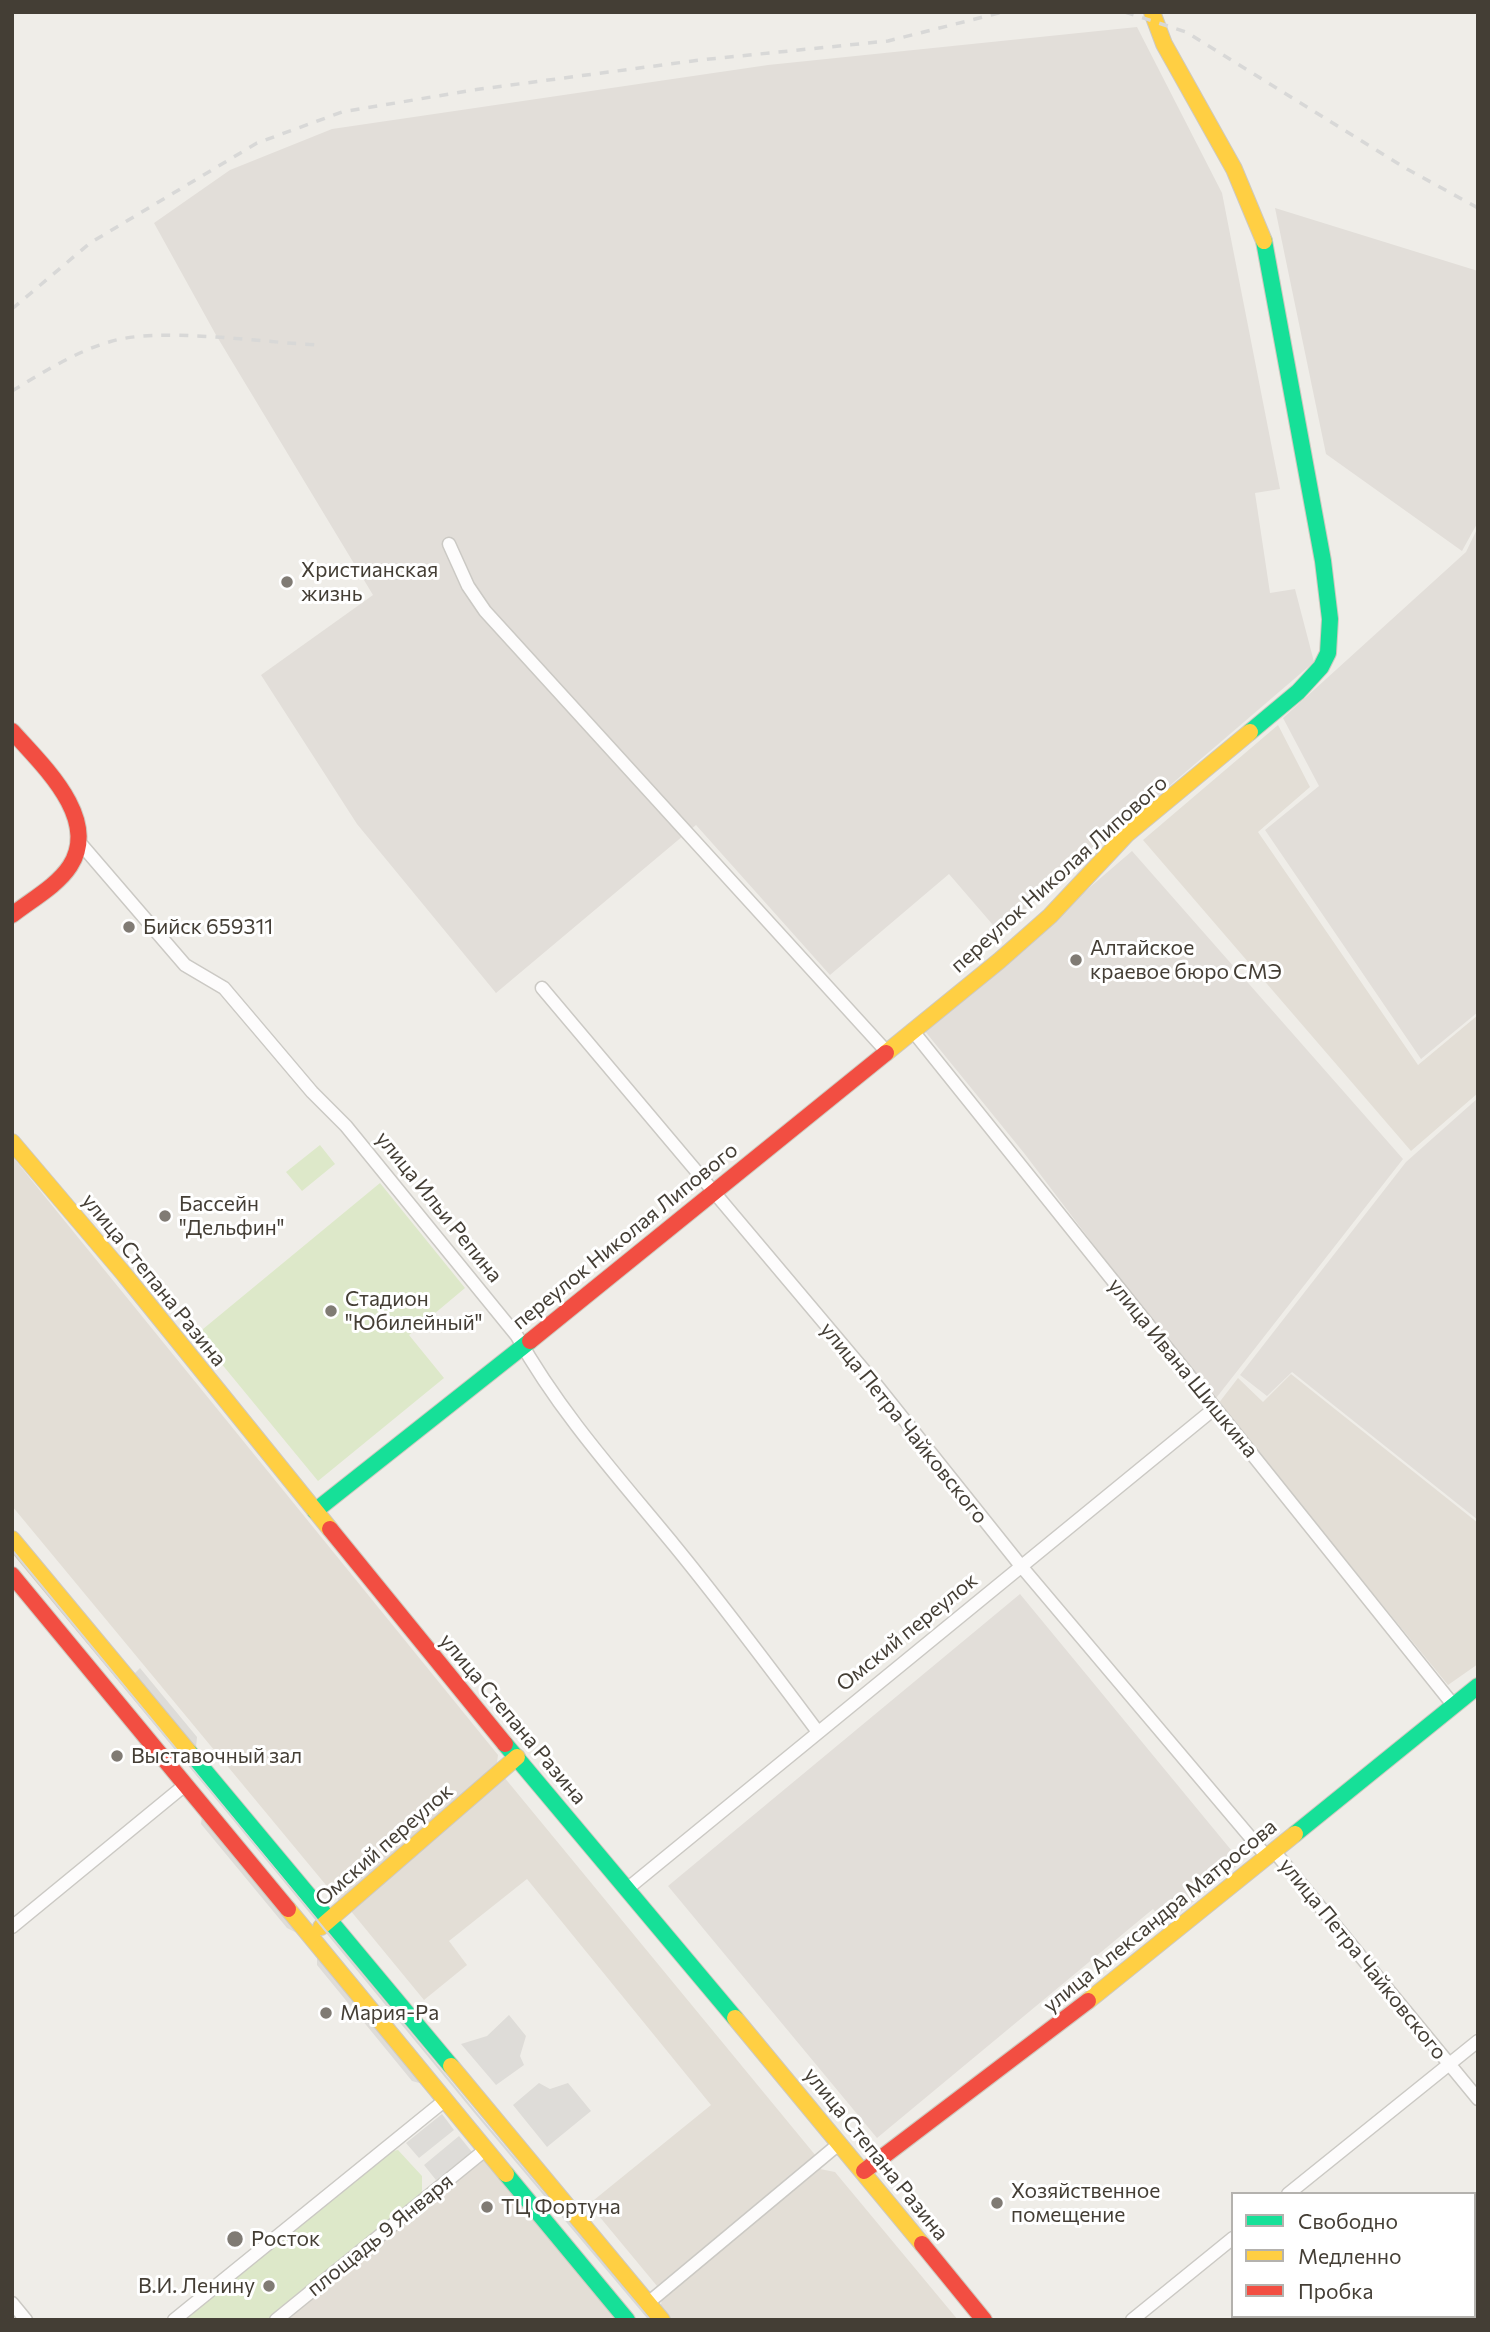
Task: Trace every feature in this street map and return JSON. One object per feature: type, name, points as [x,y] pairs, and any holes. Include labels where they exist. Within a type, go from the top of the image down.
[{"type":"street","name":"переулок Николая Липового","points":[[315,1511],[523,1347],[1050,916],[1128,834],[1298,692],[1321,667],[1328,653],[1330,619],[1323,561],[1266,248],[1256,216],[1197,101],[1164,46],[1152,12]]},
{"type":"street","points":[[449,544],[468,586],[501,630],[886,1051]]},
{"type":"street","name":"улица Ильи Репина","points":[[12,731],[69,805],[80,843],[185,965],[224,988],[312,1092],[346,1126],[523,1347],[597,1453],[726,1610],[818,1732]]},
{"type":"street","points":[[12,915],[70,866],[80,843]]},
{"type":"street","name":"улица Петра Чайковского","points":[[542,988],[874,1382],[1021,1566],[1271,1854],[1478,2099]]},
{"type":"street","name":"улица Ивана Шишкина","points":[[912,1030],[1454,1706]]},
{"type":"street","name":"улица Степана Разина","points":[[12,1142],[517,1757],[864,2171],[984,2320]]},
{"type":"street","name":"Омский переулок","points":[[627,1889],[684,1846],[818,1732],[1215,1408]]},
{"type":"street","points":[[12,1539],[662,2320]]},
{"type":"street","points":[[12,1575],[627,2320]]},
{"type":"street","name":"улица Александра Матросова","points":[[864,2171],[1033,2045],[1478,1686]]},
{"type":"street","name":"Омский переулок","points":[[310,1937],[517,1757]]},
{"type":"street","points":[[12,1927],[185,1785],[203,1767]]},
{"type":"street","points":[[1291,2192],[1478,2041]]},
{"type":"street","points":[[174,2320],[444,2101]]},
{"type":"street","points":[[648,2303],[840,2143]]},
{"type":"street","name":"площадь 9 Января","points":[[276,2320],[485,2150]]},
{"type":"street","points":[[1132,2320],[1231,2240]]},
{"type":"street","points":[[12,2303],[21,2318]]},
{"type":"shaded area","points":[[1137,27],[1222,193],[1280,489],[1255,493],[1270,593],[1295,589],[1314,662],[999,932],[949,874],[830,975],[696,825],[496,993],[357,824],[261,675],[373,595],[216,335],[154,223],[230,170],[332,129],[768,65]]},
{"type":"shaded area","points":[[1275,208],[1478,271],[1478,522],[1462,551],[1326,454]]},
{"type":"shaded area","points":[[1478,527],[1478,1012],[1421,1059],[1265,830],[1319,786],[1283,718],[1466,552]]},
{"type":"shaded area","points":[[1278,725],[1310,787],[1258,832],[1418,1065],[1478,1015],[1478,1093],[1411,1151],[1143,840]]},
{"type":"shaded area","points":[[1132,851],[1403,1159],[1213,1402],[1024,1153],[924,1030]]},
{"type":"shaded area","points":[[1478,1098],[1478,1520],[1292,1372],[1267,1396],[1240,1375],[1406,1162]]},
{"type":"shaded area","points":[[12,1156],[498,1755],[496,1770],[340,1902],[12,1506]]},
{"type":"shaded area","points":[[1291,1374],[1478,1523],[1478,1664],[1448,1685],[1218,1404],[1238,1378],[1263,1402]]},
{"type":"shaded area","points":[[1020,1594],[1241,1862],[1166,1924],[1153,1909],[877,2138],[668,1886]]},
{"type":"shaded area","points":[[140,1668],[197,1737],[196,1748],[134,1674]]},
{"type":"shaded area","points":[[504,1777],[816,2156],[657,2286],[589,2204],[711,2105],[527,1879],[449,1941],[467,1965],[424,2000],[350,1910]]},
{"type":"shaded area","points":[[202,1816],[299,1934],[287,1928],[201,1824]]},
{"type":"shaded area","points":[[317,1955],[423,2084],[412,2081],[317,1965]]},
{"type":"shaded area","points":[[509,2015],[526,2036],[520,2056],[524,2065],[496,2085],[461,2044],[487,2036]]},
{"type":"shaded area","points":[[539,2083],[550,2089],[568,2083],[591,2111],[547,2147],[513,2105]]},
{"type":"shaded area","points":[[442,2114],[454,2130],[419,2158],[406,2143]]},
{"type":"shaded area","points":[[459,2136],[472,2152],[436,2180],[424,2165]]},
{"type":"shaded area","points":[[485,2156],[620,2320],[287,2320]]},
{"type":"shaded area","points":[[820,2169],[835,2172],[958,2320],[668,2320],[660,2311],[662,2298]]},
{"type":"green space","points":[[320,1145],[335,1164],[302,1191],[286,1172]]},
{"type":"green space","name":"Стадион \"Юбилейный\"","points":[[380,1183],[465,1288],[409,1335],[444,1378],[318,1481],[197,1334]]},
{"type":"green space","points":[[398,2150],[422,2176],[422,2193],[268,2320],[185,2320],[388,2152]]},
{"type":"tram line","points":[[12,1550],[650,2320]]},
{"type":"railway","points":[[12,309],[90,243],[257,143],[342,112],[473,90],[700,60],[888,41],[1003,12]]},
{"type":"railway","points":[[1125,12],[1186,32],[1407,169],[1478,208]]},
{"type":"railway","points":[[12,391],[84,351],[130,337],[183,335],[320,345]]},
{"type":"traffic: fast","points":[[1250,732],[1298,692],[1321,667],[1328,653],[1330,619],[1323,561],[1264,241]]},
{"type":"traffic: fast","points":[[315,1511],[530,1341]]},
{"type":"traffic: fast","points":[[1295,1834],[1478,1686]]},
{"type":"traffic: fast","points":[[505,1744],[735,2018]]},
{"type":"traffic: fast","points":[[189,1752],[451,2066]]},
{"type":"traffic: fast","points":[[506,2174],[627,2320]]},
{"type":"traffic: slow","points":[[1152,12],[1164,44],[1234,169],[1264,241]]},
{"type":"traffic: slow","points":[[886,1053],[999,961],[1050,916],[1127,834],[1250,732]]},
{"type":"traffic: slow","points":[[12,1142],[124,1274],[330,1529]]},
{"type":"traffic: slow","points":[[12,1539],[189,1752]]},
{"type":"traffic: slow","points":[[321,1927],[517,1757]]},
{"type":"traffic: slow","points":[[1088,2001],[1295,1834]]},
{"type":"traffic: slow","points":[[288,1909],[506,2174]]},
{"type":"traffic: slow","points":[[735,2018],[922,2244]]},
{"type":"traffic: slow","points":[[451,2066],[662,2320]]},
{"type":"traffic: jam","points":[[12,731],[64,793],[78,829],[78,848],[65,873],[12,915]]},
{"type":"traffic: jam","points":[[530,1341],[886,1053]]},
{"type":"traffic: jam","points":[[330,1529],[505,1744]]},
{"type":"traffic: jam","points":[[12,1575],[288,1909]]},
{"type":"traffic: jam","points":[[864,2171],[1088,2001]]},
{"type":"traffic: jam","points":[[922,2244],[984,2320]]},
{"type":"place","name":"Христианская жизнь","points":[[287,582]]},
{"type":"place","name":"Бийск 659311","points":[[129,927]]},
{"type":"place","name":"Алтайское краевое бюро СМЭ","points":[[1076,960]]},
{"type":"place","name":"Бассейн \"Дельфин\"","points":[[165,1216]]},
{"type":"place","name":"Стадион \"Юбилейный\"","points":[[331,1311]]},
{"type":"place","name":"Выставочный зал","points":[[117,1756]]},
{"type":"place","name":"Мария-Ра","points":[[326,2013]]},
{"type":"place","name":"Хозяйственное помещение","points":[[997,2203]]},
{"type":"place","name":"ТЦ Фортуна","points":[[487,2207]]},
{"type":"place","name":"Росток","points":[[235,2239]]},
{"type":"place","name":"В.И. Ленину","points":[[269,2286]]}]
